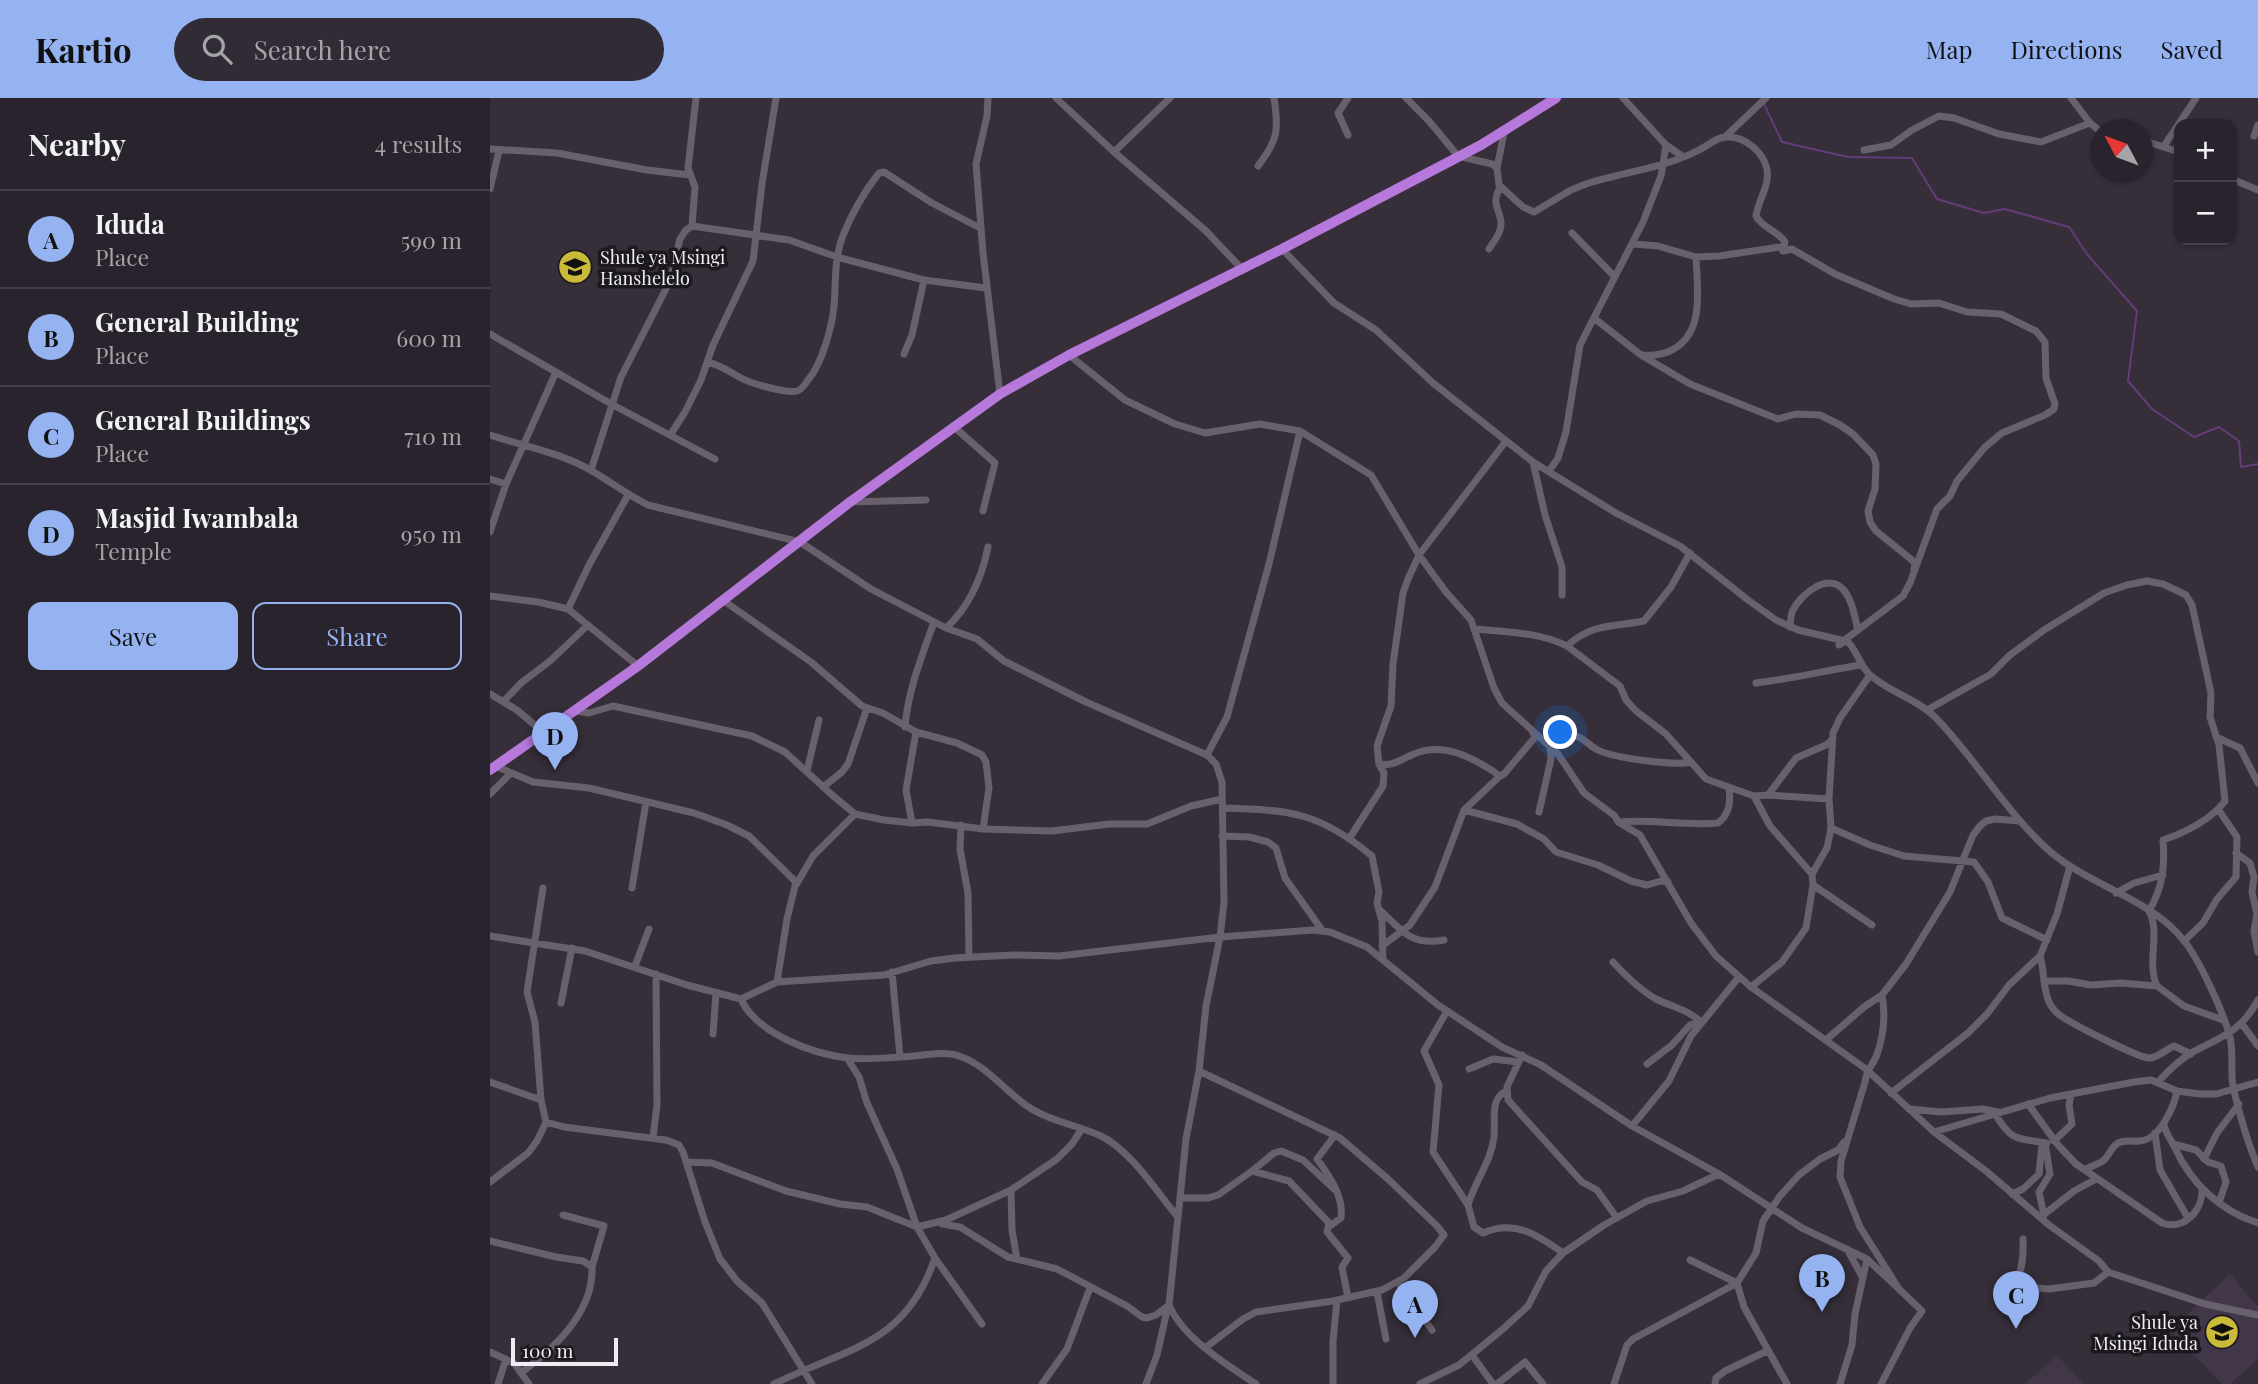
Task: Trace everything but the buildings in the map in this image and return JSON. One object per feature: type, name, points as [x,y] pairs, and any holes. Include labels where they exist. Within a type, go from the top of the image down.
[{"type":"highway","points":[[493,768],[638,666],[850,502],[1000,394],[1069,355],[1282,249],[1504,133],[1556,98]]},
{"type":"street","points":[[692,226],[696,197],[688,168],[696,98]]},
{"type":"street","points":[[671,434],[701,380],[713,345],[754,261],[762,184],[776,98]]},
{"type":"street","points":[[988,98],[987,116],[976,164],[986,288],[1000,394]]},
{"type":"street","points":[[1056,98],[1206,231],[1242,268]]},
{"type":"street","points":[[1114,152],[1170,98]]},
{"type":"street","points":[[1258,166],[1270,151],[1277,133],[1274,98]]},
{"type":"street","points":[[1348,98],[1338,113],[1348,135]]},
{"type":"street","points":[[1406,98],[1430,121],[1458,156],[1492,164],[1496,168]]},
{"type":"street","points":[[1623,98],[1667,145],[1682,156]]},
{"type":"street","points":[[1500,187],[1523,207],[1534,212],[1586,184],[1682,156],[1726,136],[1766,98]]},
{"type":"street","points":[[1864,150],[1891,145],[1939,116],[1954,118],[1999,134],[2041,142],[2090,123],[2071,98]]},
{"type":"street","points":[[2164,146],[2196,98]]},
{"type":"street","points":[[2255,136],[2258,125]]},
{"type":"street","points":[[1489,250],[1500,232],[1501,220],[1495,208],[1500,187],[1496,168],[1504,133]]},
{"type":"street","points":[[1726,136],[1746,142],[1763,159],[1768,178],[1756,216],[1782,237],[1785,242],[1783,251]]},
{"type":"street","points":[[2153,143],[2174,150]]},
{"type":"street","points":[[1549,471],[1558,458],[1566,432],[1578,349],[1633,244],[1656,192],[1667,145]]},
{"type":"street","points":[[490,149],[557,153],[690,175]]},
{"type":"street","points":[[490,189],[499,151]]},
{"type":"street","points":[[707,362],[726,367],[741,379],[780,390],[799,391],[820,362],[834,309],[837,257],[849,221],[881,172],[980,228]]},
{"type":"street","points":[[2237,181],[2258,190]]},
{"type":"street","points":[[591,470],[621,377],[670,281],[680,240],[692,226],[803,244],[837,257],[924,280],[986,288]]},
{"type":"street","points":[[1572,233],[1615,277]]},
{"type":"street","points":[[1633,244],[1658,246],[1696,257],[1780,247],[1783,251]]},
{"type":"street","points":[[1282,249],[1334,303],[1376,330],[1433,383],[1533,462],[1600,504],[1690,553],[1748,600],[1790,627],[1841,640],[1839,645]]},
{"type":"street","points":[[1783,251],[1793,249],[1835,274],[1906,303],[1933,302],[1967,312],[1994,313],[2011,317],[2036,331],[2045,342],[2046,378],[2055,407],[2045,415],[1994,437],[1969,465],[1951,494],[1937,509],[1903,596],[1839,645]]},
{"type":"street","points":[[1641,355],[1651,356],[1669,351],[1679,346],[1693,330],[1696,313],[1696,257]]},
{"type":"street","points":[[904,354],[912,335],[924,280]]},
{"type":"street","points":[[1594,318],[1641,355],[1690,384],[1778,419],[1796,414],[1821,415],[1853,434],[1872,455],[1876,464],[1875,489],[1868,510],[1870,522],[1876,531],[1915,564],[1914,573]]},
{"type":"street","points":[[490,334],[613,405],[715,459]]},
{"type":"street","points":[[1069,355],[1125,400],[1158,417],[1197,432],[1221,432],[1261,424],[1300,430],[1371,475],[1419,555],[1471,620],[1499,698],[1550,747],[1584,793],[1615,816],[1618,822],[1643,838],[1703,940],[1716,956],[1751,987],[1866,1069],[1934,1132],[2099,1261],[2108,1272],[2205,1304],[2258,1315]]},
{"type":"street","points":[[490,532],[506,484],[556,372]]},
{"type":"street","points":[[953,426],[995,463],[983,512]]},
{"type":"street","points":[[1207,755],[1227,717],[1269,564],[1300,430]]},
{"type":"street","points":[[490,435],[566,459],[591,470],[648,505],[800,542],[861,583],[946,628],[977,639],[1004,661],[1086,702],[1207,755],[1219,770],[1224,808],[1224,902],[1220,937],[1206,1006],[1199,1071],[1186,1139],[1169,1305],[1157,1355],[1146,1384]]},
{"type":"street","points":[[1349,839],[1383,786],[1384,773],[1379,764],[1378,740],[1391,706],[1391,680],[1403,593],[1419,555],[1506,441]]},
{"type":"street","points":[[1533,462],[1545,514],[1562,568],[1562,595]]},
{"type":"street","points":[[490,479],[506,484]]},
{"type":"street","points":[[568,609],[628,495]]},
{"type":"street","points":[[850,502],[926,500]]},
{"type":"street","points":[[946,628],[957,618],[975,586],[983,569],[988,547]]},
{"type":"street","points":[[1567,646],[1591,629],[1645,620],[1679,574],[1690,553]]},
{"type":"street","points":[[1927,710],[1991,674],[2010,655],[2044,630],[2095,598],[2127,585],[2155,582],[2177,590],[2190,600],[2211,693],[2210,717],[2216,737],[2225,798],[2218,809],[2176,836],[2164,839],[2163,875],[2159,892],[2149,911]]},
{"type":"street","points":[[1790,627],[1791,614],[1795,607],[1816,585],[1822,583],[1836,585],[1846,593],[1858,630]]},
{"type":"street","points":[[490,596],[568,609],[638,666]]},
{"type":"street","points":[[724,601],[811,662],[857,702],[916,732],[962,744],[984,757],[989,788],[983,829]]},
{"type":"street","points":[[905,727],[911,691],[934,622]]},
{"type":"street","points":[[504,701],[588,625]]},
{"type":"street","points":[[1475,629],[1523,633],[1567,646],[1620,687],[1626,700],[1666,734],[1706,779],[1754,796],[1829,799]]},
{"type":"street","points":[[1839,645],[1846,641],[1849,643],[1870,675],[1927,710],[1962,746],[2020,821],[2045,847],[2070,866],[2149,911],[2184,941],[2200,969],[2229,1034],[2234,1060],[2233,1089],[2258,1167]]},
{"type":"street","points":[[1756,683],[1800,678],[1824,670],[1862,665]]},
{"type":"street","points":[[1812,874],[1827,848],[1831,828],[1829,799],[1832,739],[1840,718],[1870,675]]},
{"type":"street","points":[[490,694],[504,701],[544,733]]},
{"type":"street","points":[[576,711],[589,713],[613,706],[742,733],[785,752],[855,814],[912,823],[1052,831],[1109,824],[1147,824],[1191,806],[1222,799]]},
{"type":"street","points":[[823,787],[848,764],[867,708]]},
{"type":"street","points":[[807,771],[819,720]]},
{"type":"street","points":[[912,823],[906,790],[916,732]]},
{"type":"street","points":[[1382,946],[1404,932],[1435,887],[1464,810],[1504,774],[1536,736],[1533,733]]},
{"type":"street","points":[[1550,747],[1564,738],[1575,736],[1596,750],[1608,754],[1663,763],[1691,762]]},
{"type":"street","points":[[2216,737],[2240,748],[2258,783]]},
{"type":"street","points":[[1768,795],[1796,758],[1826,745],[1832,739]]},
{"type":"street","points":[[1539,812],[1551,759],[1550,747]]},
{"type":"street","points":[[1379,764],[1390,765],[1416,753],[1438,751],[1467,755],[1500,776]]},
{"type":"street","points":[[493,768],[543,784],[589,788],[694,813],[743,832],[793,877],[796,885]]},
{"type":"street","points":[[490,794],[511,773]]},
{"type":"street","points":[[1618,822],[1641,820],[1698,825],[1718,823],[1728,810],[1729,789]]},
{"type":"street","points":[[1751,987],[1782,962],[1806,928],[1814,885],[1812,874],[1770,826],[1754,796]]},
{"type":"street","points":[[632,888],[646,802]]},
{"type":"street","points":[[1224,808],[1302,814],[1349,839],[1373,858],[1379,891],[1377,904],[1380,910],[1419,942],[1444,940]]},
{"type":"street","points":[[2184,941],[2203,923],[2217,899],[2235,880],[2236,836],[2218,809]]},
{"type":"street","points":[[1464,810],[1517,824],[1544,839],[1558,853],[1598,865],[1631,881],[1647,885],[1668,882]]},
{"type":"street","points":[[777,982],[787,919],[796,885],[813,856],[855,814]]},
{"type":"street","points":[[1827,1039],[1882,995],[1906,964],[1945,901],[1965,860],[1973,835],[1983,823],[1995,819],[2020,821]]},
{"type":"street","points":[[961,825],[960,849],[968,893],[969,957]]},
{"type":"street","points":[[1831,828],[1904,856],[1974,862],[1985,876],[2002,918],[2047,940]]},
{"type":"street","points":[[1222,836],[1249,837],[1268,842],[1276,848],[1285,878],[1322,930]]},
{"type":"street","points":[[2236,852],[2250,863],[2254,878],[2252,892],[2257,911],[2254,931],[2258,952]]},
{"type":"street","points":[[1891,1093],[1968,1033],[1987,1014],[2009,985],[2040,956],[2070,866]]},
{"type":"street","points":[[2116,893],[2134,883],[2163,875]]},
{"type":"street","points":[[1814,885],[1872,925]]},
{"type":"street","points":[[490,1182],[528,1153],[546,1122],[541,1100],[534,1018],[527,992],[544,887]]},
{"type":"street","points":[[1380,910],[1382,960]]},
{"type":"street","points":[[2149,911],[2152,915],[2151,970],[2157,986]]},
{"type":"street","points":[[635,967],[649,929]]},
{"type":"street","points":[[490,936],[572,948],[741,999],[777,982],[884,975],[931,961],[969,957],[1059,956],[1220,937],[1322,930],[1359,942],[1447,1012],[1520,1059],[1719,1174],[1802,1228],[1867,1259],[1922,1311],[1886,1370],[1881,1384]]},
{"type":"street","points":[[561,1003],[572,948]]},
{"type":"street","points":[[2040,956],[2047,997],[2057,1014],[2133,1054],[2152,1057],[2174,1046],[2190,1054]]},
{"type":"street","points":[[1613,962],[1644,992],[1686,1010],[1702,1022]]},
{"type":"street","points":[[892,972],[900,1057]]},
{"type":"street","points":[[653,1138],[657,1105],[656,974]]},
{"type":"street","points":[[1632,1126],[1669,1081],[1684,1048],[1702,1022],[1740,976]]},
{"type":"street","points":[[2044,981],[2157,986],[2184,1006],[2223,1020]]},
{"type":"street","points":[[713,1034],[716,993]]},
{"type":"street","points":[[1882,995],[1886,1017],[1884,1026],[1875,1060],[1866,1069],[1865,1082],[1840,1170],[1849,1203],[1860,1227],[1899,1289]]},
{"type":"street","points":[[741,999],[746,1011],[776,1035],[822,1052],[847,1058],[950,1054],[959,1056],[976,1065],[1026,1105],[1113,1144],[1162,1195],[1177,1216]]},
{"type":"street","points":[[2158,1082],[2190,1054],[2229,1034],[2242,1024],[2258,1000]]},
{"type":"street","points":[[1447,1012],[1424,1050],[1439,1085],[1433,1150],[1443,1170],[1468,1205],[1474,1227],[1479,1232],[1483,1233],[1498,1226],[1535,1233],[1563,1253]]},
{"type":"street","points":[[1647,1064],[1672,1045],[1690,1025],[1702,1022]]},
{"type":"street","points":[[2242,1024],[2258,1046]]},
{"type":"street","points":[[847,1058],[859,1077],[867,1103],[897,1169],[917,1227],[935,1258],[982,1324]]},
{"type":"street","points":[[1469,1069],[1493,1059],[1520,1059]]},
{"type":"street","points":[[1520,1059],[1506,1091],[1508,1100],[1582,1182],[1597,1190],[1617,1218]]},
{"type":"street","points":[[1199,1071],[1335,1135],[1388,1179],[1444,1234],[1435,1247],[1398,1283],[1377,1292],[1348,1298],[1256,1311],[1205,1348]]},
{"type":"street","points":[[1934,1132],[2028,1104],[2142,1080],[2158,1082],[2177,1091],[2200,1094],[2216,1094],[2258,1082]]},
{"type":"street","points":[[490,1082],[541,1100]]},
{"type":"street","points":[[1468,1205],[1474,1185],[1491,1156],[1495,1134],[1494,1103],[1502,1092],[1506,1091]]},
{"type":"street","points":[[2085,1170],[2104,1160],[2110,1149],[2118,1143],[2129,1140],[2140,1142],[2155,1133],[2173,1107],[2177,1091]]},
{"type":"street","points":[[1909,1109],[1941,1112],[1983,1109],[1997,1113],[2008,1133],[2015,1139],[2056,1143],[2072,1124],[2069,1105],[2071,1094]]},
{"type":"street","points":[[2028,1104],[2056,1143],[2085,1170],[2162,1223],[2175,1225],[2188,1218],[2200,1207],[2202,1189]]},
{"type":"street","points":[[2204,1159],[2217,1133],[2239,1104]]},
{"type":"street","points":[[546,1122],[564,1127],[653,1138],[679,1145],[720,1259],[728,1271],[762,1304],[812,1384]]},
{"type":"street","points":[[2164,1123],[2165,1130],[2187,1171],[2202,1189],[2219,1203],[2258,1223]]},
{"type":"street","points":[[687,1162],[712,1163],[797,1194],[867,1207],[917,1227],[968,1211],[1011,1189],[1057,1159],[1081,1130]]},
{"type":"street","points":[[2155,1133],[2160,1170],[2188,1218]]},
{"type":"street","points":[[1335,1135],[1317,1160],[1328,1171],[1342,1216],[1327,1232],[1348,1258],[1342,1267],[1348,1298]]},
{"type":"street","points":[[1614,1384],[1623,1354],[1631,1340],[1737,1283],[1755,1256],[1761,1225],[1772,1207],[1799,1175],[1820,1159],[1838,1150],[1847,1138]]},
{"type":"street","points":[[2012,1194],[2023,1189],[2039,1174],[2043,1143]]},
{"type":"street","points":[[2042,1216],[2039,1192],[2048,1180],[2050,1170],[2043,1143]]},
{"type":"street","points":[[2173,1144],[2196,1150],[2204,1159],[2223,1169],[2226,1182],[2219,1203]]},
{"type":"street","points":[[1180,1198],[1208,1198],[1218,1195],[1274,1153],[1282,1151],[1303,1160],[1335,1190]]},
{"type":"street","points":[[1252,1171],[1289,1181],[1330,1226]]},
{"type":"street","points":[[1420,1384],[1439,1376],[1472,1355],[1528,1306],[1546,1271],[1563,1253],[1652,1198],[1683,1191],[1719,1174]]},
{"type":"street","points":[[2042,1216],[2074,1191],[2096,1179]]},
{"type":"street","points":[[1011,1189],[1012,1230],[1017,1259]]},
{"type":"street","points":[[522,1371],[551,1348],[580,1313],[590,1283],[604,1226],[563,1214]]},
{"type":"street","points":[[935,1223],[960,1227],[1008,1257],[1053,1268],[1147,1318],[1159,1314],[1169,1305]]},
{"type":"street","points":[[2001,1302],[2019,1279],[2023,1261],[2023,1239]]},
{"type":"street","points":[[490,1241],[583,1261],[592,1267]]},
{"type":"street","points":[[1847,1249],[1864,1278]]},
{"type":"street","points":[[774,1384],[848,1352],[894,1325],[922,1290],[935,1258]]},
{"type":"street","points":[[1840,1384],[1852,1345],[1855,1314],[1867,1259]]},
{"type":"street","points":[[1690,1260],[1737,1283],[1744,1307],[1787,1384]]},
{"type":"street","points":[[2019,1279],[2036,1288],[2049,1289],[2094,1283],[2107,1273]]},
{"type":"street","points":[[1398,1283],[1432,1330]]},
{"type":"street","points":[[1042,1384],[1064,1354],[1090,1288]]},
{"type":"street","points":[[1377,1292],[1386,1339]]},
{"type":"street","points":[[1333,1384],[1337,1300]]},
{"type":"street","points":[[1169,1305],[1184,1327],[1205,1348],[1256,1384]]},
{"type":"street","points":[[1715,1384],[1716,1378],[1725,1371],[1767,1351]]},
{"type":"street","points":[[490,1352],[506,1359],[522,1371],[529,1384]]},
{"type":"street","points":[[1472,1355],[1495,1384],[1526,1362],[1543,1384]]},
{"type":"street","points":[[498,1384],[506,1359]]},
{"type":"street","points":[[1439,1376],[1446,1384]]},
{"type":"shaded area","points":[[2230,1274],[2258,1307],[2258,1359],[2230,1384],[2222,1384],[2170,1330]]},
{"type":"shaded area","points":[[2057,1355],[2084,1384],[2025,1384]]},
{"type":"waterway","points":[[1764,104],[1782,142],[1848,157],[1912,158],[1937,199],[1984,213],[2005,209],[2069,227],[2087,254],[2137,311],[2128,381],[2152,409],[2194,437],[2219,427],[2239,441],[2241,467],[2258,464]]},
{"type":"place","name":"Shule ya Msingi Hanshelelo","points":[[575,267]]},
{"type":"place","name":"Masjid Iwambala","points":[[555,770]]},
{"type":"place","name":"General Building","points":[[1822,1312]]},
{"type":"place","name":"General Buildings","points":[[2016,1329]]},
{"type":"place","name":"Shule ya Msingi Iduda","points":[[2222,1332]]},
{"type":"place","name":"Iduda","points":[[1415,1338]]}]
